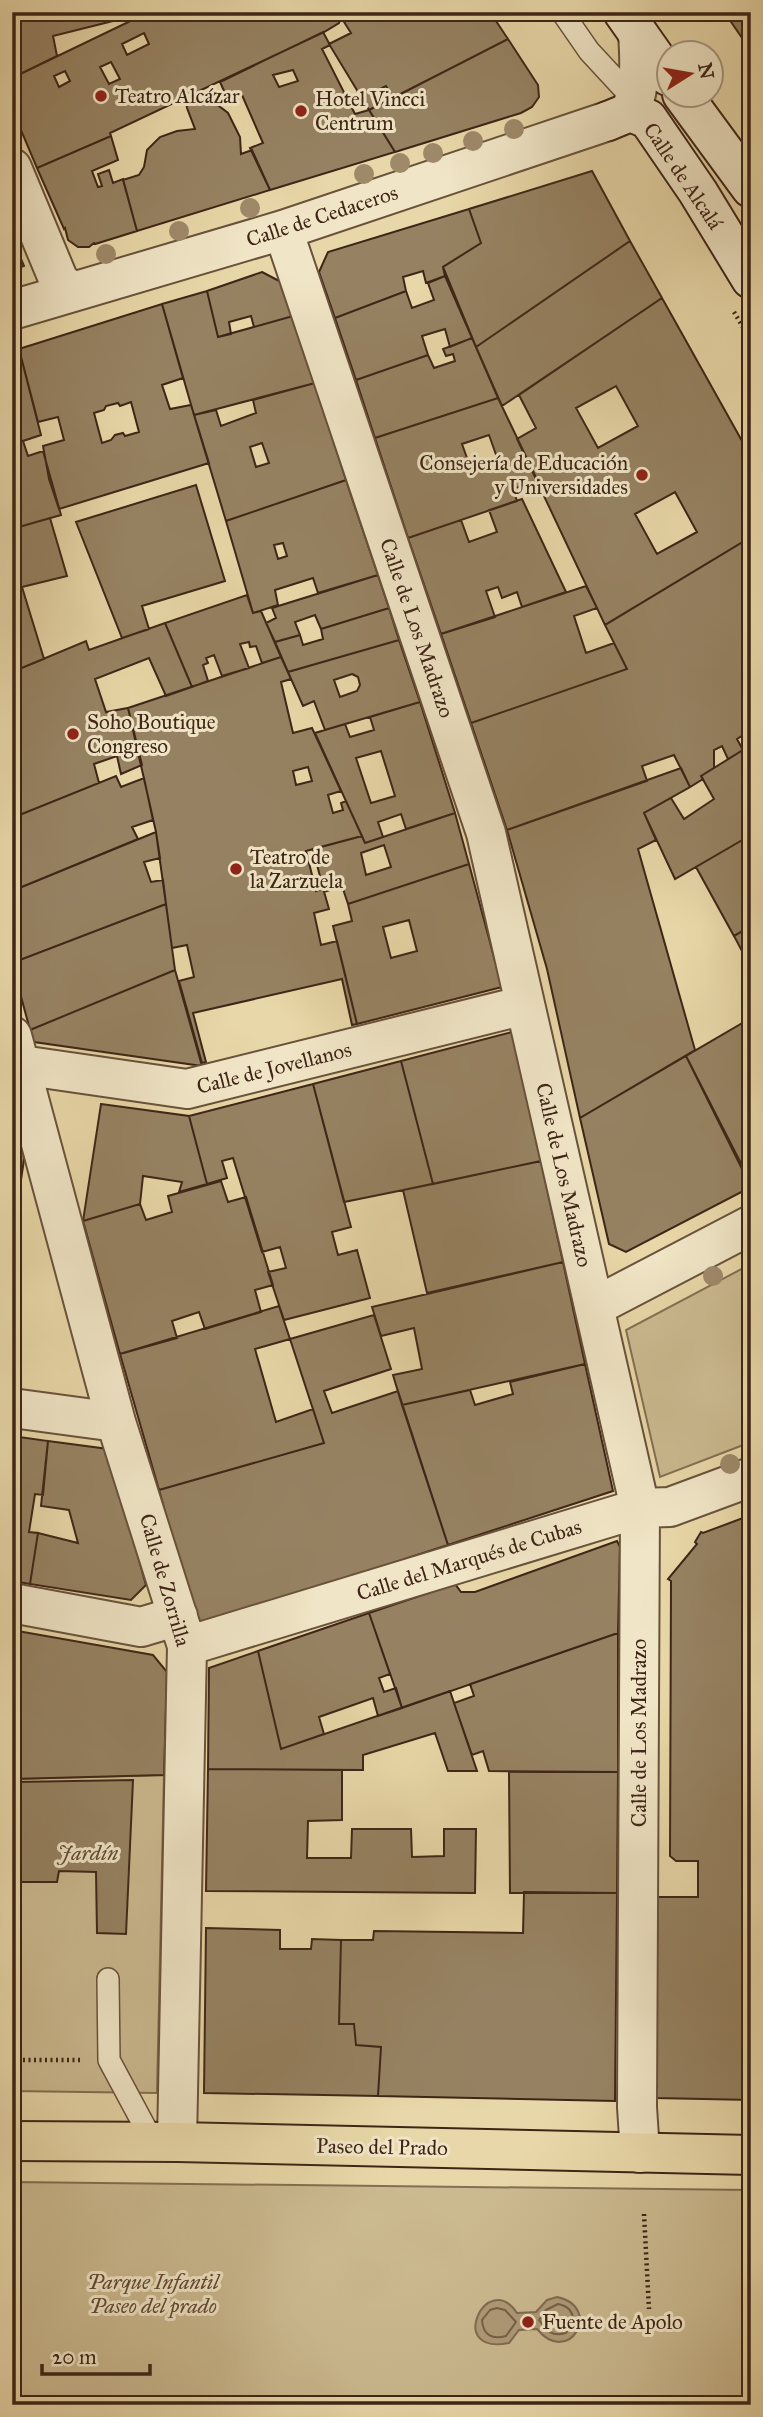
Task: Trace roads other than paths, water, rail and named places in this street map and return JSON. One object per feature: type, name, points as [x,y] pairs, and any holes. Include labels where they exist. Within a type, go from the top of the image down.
[{"type":"highway","name":"Paseo del Prado","points":[[12,2141],[751,2155]]},
{"type":"street","name":"Calle de Alcalá","points":[[631,23],[640,63],[630,113],[698,192],[751,279]]},
{"type":"street","name":"Calle de Alcalá","points":[[631,23],[654,56]]},
{"type":"street","points":[[692,108],[751,188]]},
{"type":"street","name":"Calle de Cedaceros","points":[[12,310],[283,230],[630,113]]},
{"type":"street","points":[[12,168],[59,281],[72,292]]},
{"type":"street","name":"Calle de Los Madrazo","points":[[283,230],[486,833],[640,1508],[637,2107],[640,2153]]},
{"type":"street","name":"Calle de Jovellanos","points":[[15,1053],[187,1089],[525,1006]]},
{"type":"street","name":"Calle de Zorrilla","points":[[15,1053],[116,1422],[182,1631],[165,2142]]},
{"type":"street","points":[[594,1307],[751,1225]]},
{"type":"street","points":[[12,1408],[116,1422]]},
{"type":"street","name":"Calle del Marqués de Cubas","points":[[12,1603],[141,1627],[182,1631],[640,1508],[670,1507],[751,1477]]},
{"type":"lane","points":[[562,12],[612,79],[630,113],[681,108]]},
{"type":"lane","points":[[108,1979],[109,2060],[165,2142]]},
{"type":"water","name":"Fuente de Apolo","points":[[557,2297],[571,2303],[578,2312],[580,2322],[570,2339],[560,2342],[549,2339],[537,2329],[519,2330],[509,2343],[490,2344],[479,2337],[475,2327],[484,2306],[494,2301],[505,2302],[517,2313],[536,2312],[547,2300]]},
{"type":"place","name":"Teatro Alcázar","points":[[101,96]]},
{"type":"place","name":"Hotel Vincci Centrum","points":[[301,111]]},
{"type":"place","name":"Consejería de Educación y Universidades","points":[[642,475]]},
{"type":"place","name":"Soho Boutique Congreso","points":[[73,734]]},
{"type":"place","name":"Teatro de la Zarzuela","points":[[236,869]]},
{"type":"place","name":"Fuente de Apolo","points":[[528,2322]]},
{"type":"park label","name":"Jardín","points":[[88,1853]]},
{"type":"park label","name":"Parque Infantil Paseo del prado","points":[[153,2294]]}]
